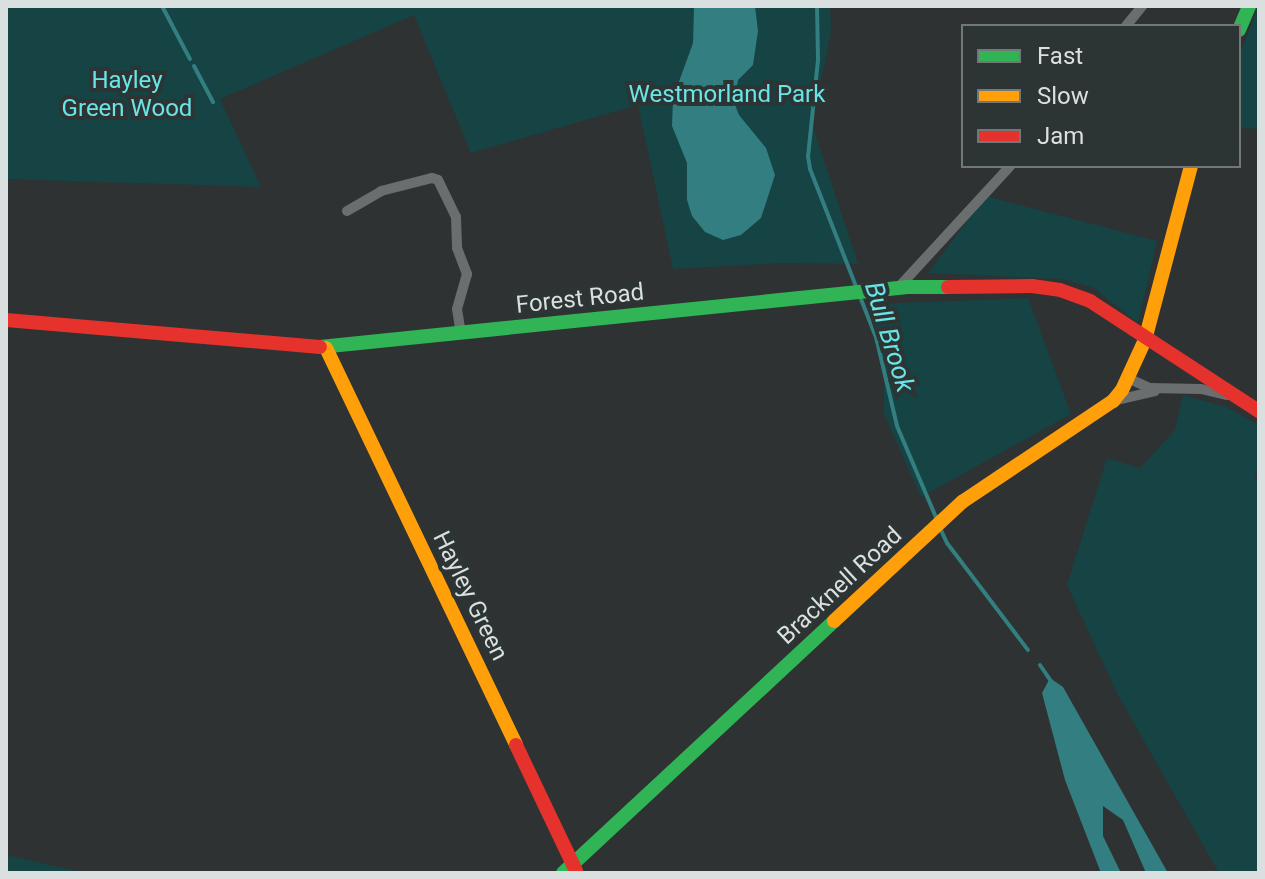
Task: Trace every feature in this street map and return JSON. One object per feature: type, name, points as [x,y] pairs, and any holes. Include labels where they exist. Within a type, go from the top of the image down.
[{"type":"main road","points":[[1241,25],[1249,6]]},
{"type":"main road","name":"Bracknell Road","points":[[571,870],[932,530],[1024,458],[1113,401],[1130,379],[1145,340],[1190,168]]},
{"type":"main road","name":"Forest Road","points":[[6,320],[326,348],[851,292],[1009,285],[1060,290],[1101,307],[1145,340],[1259,411]]},
{"type":"main road","name":"Hayley Green","points":[[326,348],[571,870]]},
{"type":"street","points":[[1128,24],[1142,6]]},
{"type":"street","points":[[898,288],[1008,168]]},
{"type":"street","points":[[347,211],[381,191],[432,178],[438,180],[456,217],[457,248],[467,274],[457,309],[461,334]]},
{"type":"street","points":[[1130,379],[1142,386],[1201,389],[1240,400]]},
{"type":"street","points":[[1113,401],[1165,389]]},
{"type":"green space","name":"Westmorland Park","points":[[6,6],[830,6],[831,32],[812,124],[858,264],[780,263],[673,269],[638,105],[471,153],[414,15],[220,99],[261,187],[6,179]]},
{"type":"green space","points":[[1259,6],[1259,129],[1241,128],[1241,50]]},
{"type":"green space","points":[[986,196],[1157,241],[1138,323],[1094,288],[1064,279],[928,273]]},
{"type":"green space","points":[[1028,298],[1071,414],[921,497],[883,412],[885,371],[876,338],[874,304]]},
{"type":"green space","points":[[1183,395],[1226,407],[1259,425],[1259,470],[1254,475],[1259,480],[1259,873],[1219,873],[1118,695],[1067,585],[1107,458],[1140,468],[1175,430]]},
{"type":"green space","points":[[6,855],[73,870],[79,873],[6,873]]},
{"type":"shaded area","points":[[694,6],[755,6],[758,31],[753,65],[738,80],[734,102],[739,115],[766,148],[775,175],[761,218],[741,235],[723,240],[705,232],[692,216],[687,200],[687,163],[672,126],[673,98],[693,43]]},
{"type":"shaded area","points":[[1050,678],[1063,687],[1168,873],[1146,873],[1123,820],[1103,806],[1103,836],[1121,873],[1101,873],[1065,780],[1042,693]]},
{"type":"waterway","points":[[162,6],[190,59]]},
{"type":"waterway","name":"Bull Brook","points":[[817,6],[818,60],[808,156],[810,169],[876,337],[897,426],[937,520]]},
{"type":"waterway","points":[[194,66],[213,102]]},
{"type":"waterway","name":"Bull Brook","points":[[940,528],[947,543],[1028,650]]},
{"type":"waterway","name":"Bull Brook","points":[[1040,665],[1052,683]]},
{"type":"traffic: fast","points":[[1241,25],[1249,6]]},
{"type":"traffic: fast","points":[[320,347],[908,287],[948,287]]},
{"type":"traffic: fast","points":[[563,873],[834,621]]},
{"type":"traffic: slow","points":[[834,621],[962,502],[1113,401],[1122,390],[1145,340],[1190,168]]},
{"type":"traffic: slow","points":[[326,348],[516,745]]},
{"type":"traffic: jam","points":[[948,287],[1032,286],[1060,290],[1090,301],[1259,411]]},
{"type":"traffic: jam","points":[[6,320],[320,347]]},
{"type":"traffic: jam","points":[[516,745],[576,871]]},
{"type":"park label","name":"Hayley Green Wood","points":[[127,95]]}]
